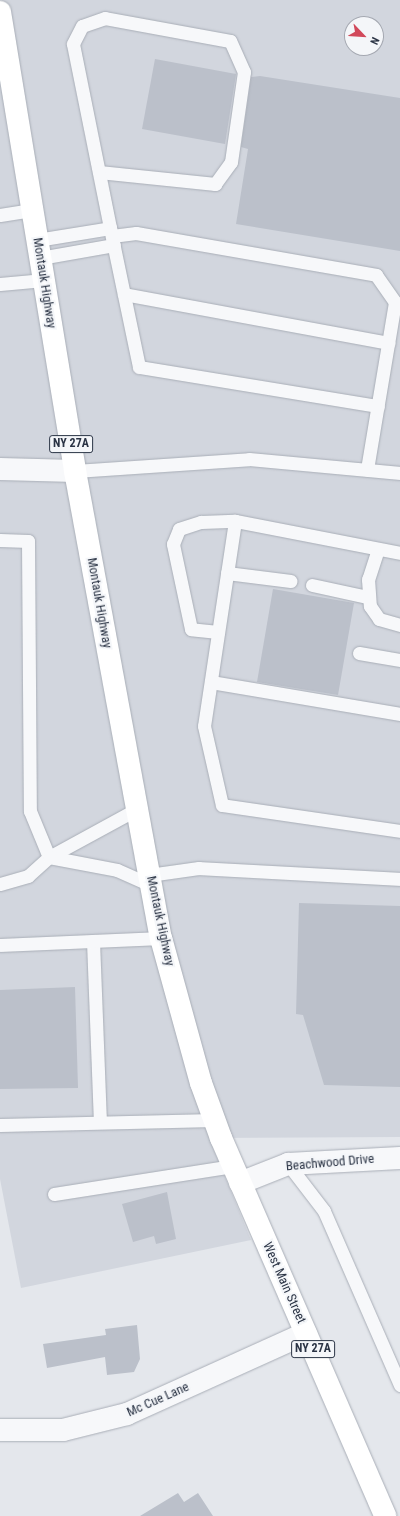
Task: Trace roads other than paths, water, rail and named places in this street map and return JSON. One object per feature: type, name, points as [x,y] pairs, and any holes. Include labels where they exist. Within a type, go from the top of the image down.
[{"type":"main road","name":"Montauk Highway","points":[[1,19],[75,471],[161,938],[215,1120],[236,1175]]},
{"type":"main road","name":"West Main Street","points":[[236,1175],[306,1333],[384,1516]]},
{"type":"street","points":[[0,470],[75,471]]},
{"type":"street","name":"Beachwood Drive","points":[[236,1175],[288,1164],[400,1158]]},
{"type":"street","name":"Mc Cue Lane","points":[[0,1430],[63,1430],[127,1414],[306,1333]]},
{"type":"lane","points":[[99,172],[215,184],[231,162],[244,72],[230,41],[105,18],[82,26],[73,44],[99,172],[112,236],[139,367],[378,406]]},
{"type":"lane","points":[[0,214],[32,210]]},
{"type":"lane","points":[[39,249],[136,233],[376,275],[395,302],[367,470]]},
{"type":"lane","points":[[39,249],[112,236]]},
{"type":"lane","points":[[0,284],[44,280]]},
{"type":"lane","points":[[124,294],[388,343]]},
{"type":"lane","points":[[75,471],[249,459],[400,473]]},
{"type":"lane","points":[[235,521],[204,726],[222,805],[400,831]]},
{"type":"lane","points":[[218,632],[191,629],[173,544],[179,529],[201,522],[235,521],[400,553]]},
{"type":"lane","points":[[0,540],[28,541],[30,811],[49,857]]},
{"type":"lane","points":[[378,549],[368,579],[367,596],[372,613],[380,619],[400,625]]},
{"type":"lane","points":[[227,573],[290,581]]},
{"type":"lane","points":[[312,585],[367,596]]},
{"type":"lane","points":[[359,653],[400,660]]},
{"type":"lane","points":[[211,682],[400,714]]},
{"type":"lane","points":[[0,884],[28,876],[49,857],[137,809]]},
{"type":"lane","points":[[49,857],[117,870],[150,880],[199,868],[400,879]]},
{"type":"lane","points":[[0,945],[161,938]]},
{"type":"lane","points":[[93,941],[100,1122]]},
{"type":"lane","points":[[0,1124],[215,1120]]},
{"type":"lane","points":[[288,1164],[324,1211],[400,1385]]},
{"type":"lane","points":[[54,1194],[236,1175]]}]
